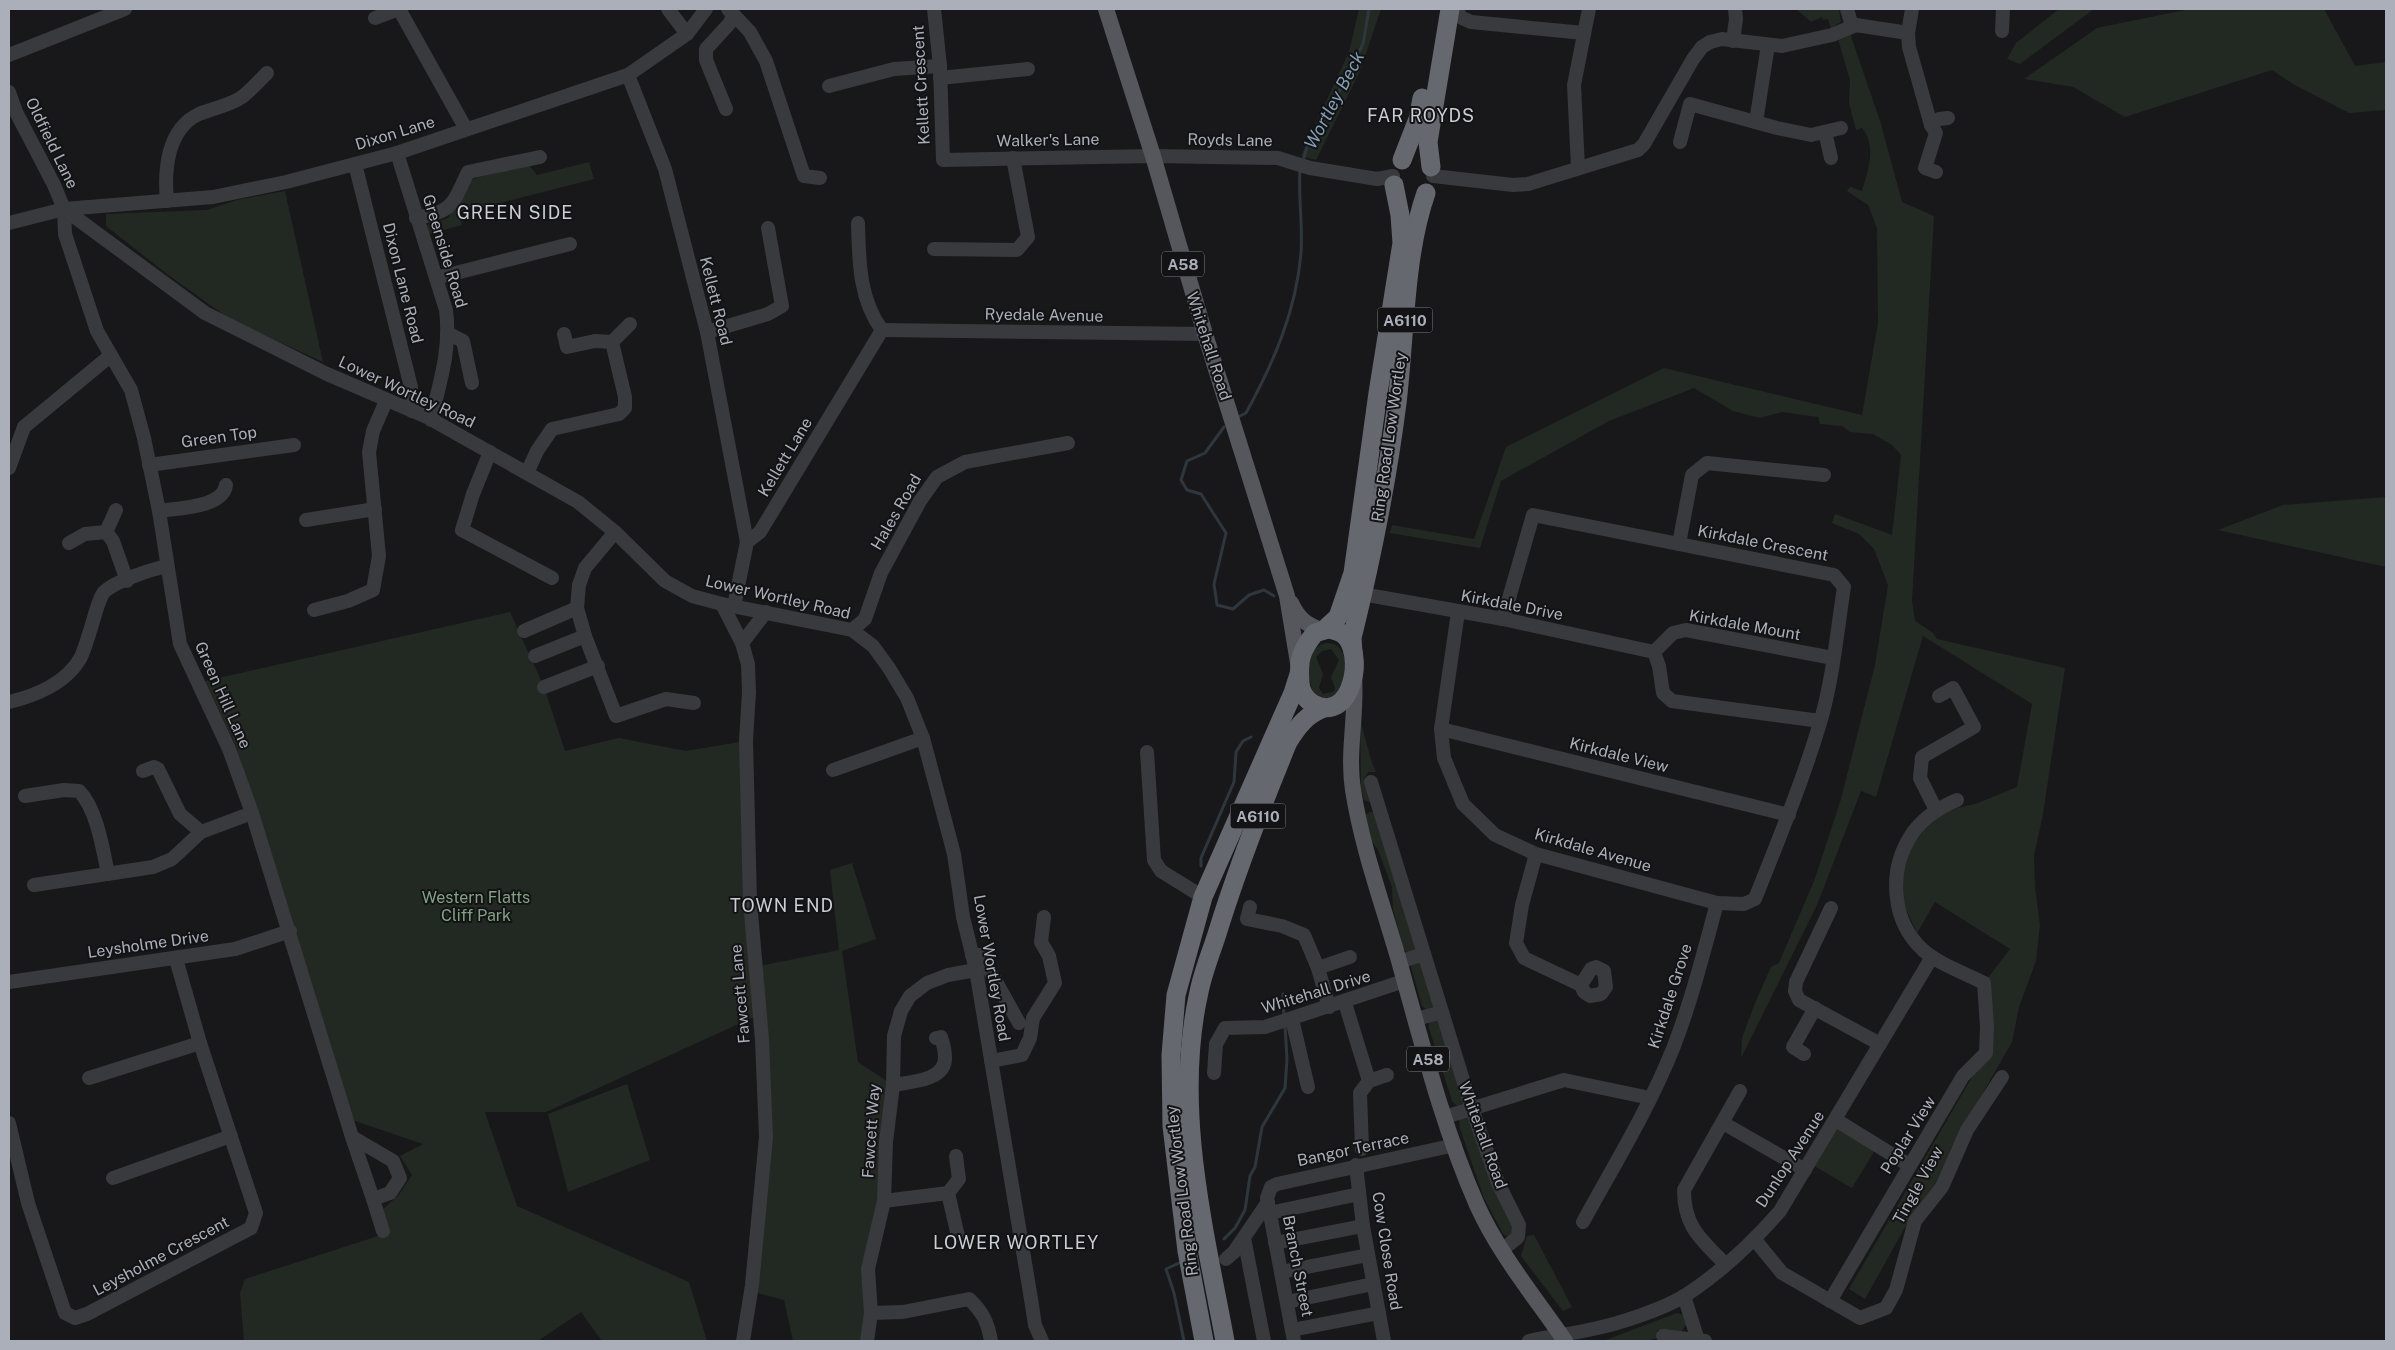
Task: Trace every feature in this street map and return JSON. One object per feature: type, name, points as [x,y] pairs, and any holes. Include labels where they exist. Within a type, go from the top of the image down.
[{"type":"highway","points":[[1396,174],[1408,158],[1420,158],[1430,179],[1415,197],[1409,197],[1403,195],[1396,174],[1418,119],[1438,9]]},
{"type":"highway","name":"Ring Road Low Wortley","points":[[1353,652],[1352,638],[1362,594],[1397,404],[1415,231],[1430,179],[1428,142],[1450,9]]},
{"type":"highway","name":"Ring Road Low Wortley","points":[[1322,630],[1338,617],[1353,572],[1378,393],[1402,243],[1396,174]]},
{"type":"highway","points":[[1322,630],[1338,631],[1344,635],[1353,652]]},
{"type":"highway","name":"A6110","points":[[1299,668],[1309,641],[1322,630]]},
{"type":"highway","name":"A6110","points":[[1325,708],[1338,705],[1344,700],[1354,673],[1353,652]]},
{"type":"highway","points":[[1299,668],[1300,686],[1304,695],[1309,701],[1325,708]]},
{"type":"highway","name":"Ring Road Low Wortley","points":[[1204,1341],[1188,1258],[1174,1145],[1171,1055],[1176,995],[1203,897],[1294,693],[1299,668]]},
{"type":"highway","name":"Ring Road Low Wortley","points":[[1225,1341],[1197,1191],[1191,1140],[1191,1064],[1199,992],[1253,828],[1288,742],[1301,722],[1311,713],[1325,708]]},
{"type":"highway","points":[[1203,897],[1218,891],[1253,828]]},
{"type":"main road","name":"Whitehall Road","points":[[1106,9],[1153,156],[1204,334],[1287,596],[1299,668]]},
{"type":"main road","name":"Whitehall Road","points":[[1287,596],[1298,617],[1306,624],[1322,630]]},
{"type":"main road","name":"Whitehall Road","points":[[1354,673],[1355,693],[1350,738],[1352,788],[1356,809],[1404,981],[1445,1117],[1477,1206],[1502,1250],[1563,1337]]},
{"type":"main road","name":"Whitehall Road","points":[[1325,708],[1332,710],[1342,720],[1350,738]]},
{"type":"street","points":[[9,55],[125,9]]},
{"type":"street","points":[[375,18],[399,9],[466,129]]},
{"type":"street","points":[[668,9],[687,34]]},
{"type":"street","name":"Dixon Lane","points":[[9,223],[64,209],[167,202],[220,196],[286,182],[397,153],[628,75],[687,34],[706,9]]},
{"type":"street","name":"Kellett Crescent","points":[[934,9],[940,72],[943,160]]},
{"type":"street","points":[[1455,9],[1462,18],[1471,22],[1584,33]]},
{"type":"street","points":[[1578,168],[1574,85],[1589,9]]},
{"type":"street","points":[[1733,41],[1736,19],[1735,9]]},
{"type":"street","points":[[1847,9],[1852,26]]},
{"type":"street","points":[[1912,9],[1908,33],[1909,47],[1931,125],[1936,133],[1924,168],[1936,172]]},
{"type":"street","points":[[2002,30],[2003,9]]},
{"type":"street","points":[[726,109],[706,60],[706,49],[729,24],[730,12]]},
{"type":"street","points":[[730,12],[750,32],[766,61],[804,176],[820,178]]},
{"type":"street","points":[[1430,179],[1513,185],[1536,182],[1638,150],[1644,144],[1702,47],[1710,42],[1722,39],[1782,46],[1832,35],[1852,26],[1873,26],[1908,33]]},
{"type":"street","points":[[1756,122],[1768,45]]},
{"type":"street","points":[[829,86],[894,69],[940,72],[1028,69]]},
{"type":"street","points":[[167,202],[165,184],[168,160],[182,124],[199,114],[225,106],[242,97],[267,73]]},
{"type":"street","name":"Kellett Road","points":[[628,75],[665,169],[707,332],[747,542]]},
{"type":"street","name":"Oldfield Lane","points":[[9,92],[16,112],[54,185],[64,209]]},
{"type":"street","points":[[1680,142],[1690,104],[1811,135],[1841,128]]},
{"type":"street","points":[[1931,125],[1939,119],[1948,118]]},
{"type":"street","points":[[1825,132],[1831,158]]},
{"type":"street","name":"Greenside Road","points":[[397,153],[446,310],[449,334],[431,420]]},
{"type":"street","name":"Walker's Lane","points":[[943,160],[1153,156]]},
{"type":"street","name":"Royds Lane","points":[[1153,156],[1278,158],[1303,166],[1377,179],[1396,174]]},
{"type":"street","points":[[416,218],[440,213],[452,204],[468,172],[540,157]]},
{"type":"street","points":[[934,250],[1017,250],[1028,237],[1014,158]]},
{"type":"street","name":"Dixon Lane Road","points":[[355,164],[411,387],[412,411]]},
{"type":"street","name":"Green Hill Lane","points":[[64,209],[64,234],[97,331],[131,390],[159,511],[180,644],[228,750],[252,813],[383,1231]]},
{"type":"street","name":"Lower Wortley Road","points":[[64,209],[205,313],[230,327],[386,401],[431,420],[578,502],[615,532],[665,581],[692,596],[852,630],[873,646],[889,668],[906,698],[923,738],[954,854],[963,917],[976,970],[1030,1299],[1035,1325],[1042,1341]]},
{"type":"street","points":[[858,223],[860,274],[870,311],[882,330]]},
{"type":"street","points":[[707,332],[768,314],[782,306],[768,228]]},
{"type":"street","points":[[436,278],[570,244]]},
{"type":"street","points":[[564,334],[567,347],[595,341],[612,342],[630,324]]},
{"type":"street","name":"Ryedale Avenue","points":[[882,330],[1204,334]]},
{"type":"street","name":"Kellett Lane","points":[[747,542],[760,532],[882,330]]},
{"type":"street","points":[[449,334],[463,341],[472,383]]},
{"type":"street","points":[[527,473],[537,451],[552,429],[619,414],[625,408],[625,397],[612,342]]},
{"type":"street","points":[[9,468],[24,427],[110,356]]},
{"type":"street","points":[[314,610],[348,601],[373,590],[379,556],[376,509],[369,452],[373,430],[386,401]]},
{"type":"street","name":"Hales Road","points":[[852,630],[865,619],[881,573],[920,501],[937,477],[965,462],[1068,443]]},
{"type":"street","name":"Green Top","points":[[149,465],[294,444]]},
{"type":"street","points":[[490,452],[473,494],[462,530],[552,578]]},
{"type":"street","points":[[1679,544],[1692,475],[1707,463],[1824,475]]},
{"type":"street","points":[[159,511],[217,500],[225,491],[226,485]]},
{"type":"street","points":[[306,520],[376,509]]},
{"type":"street","points":[[106,532],[116,510]]},
{"type":"street","name":"Kirkdale Crescent","points":[[1502,619],[1533,515],[1834,575],[1844,588],[1833,658],[1820,721],[1789,815],[1755,899],[1744,904]]},
{"type":"street","points":[[69,543],[86,534],[106,532]]},
{"type":"street","points":[[106,532],[113,541],[127,581]]},
{"type":"street","points":[[615,532],[585,568],[579,584],[577,608],[585,636],[616,716],[666,699],[694,703]]},
{"type":"street","points":[[728,605],[747,542]]},
{"type":"street","points":[[9,702],[24,699],[55,684],[70,672],[81,656],[102,594],[110,587],[149,570],[167,566]]},
{"type":"street","name":"Kirkdale Drive","points":[[1362,594],[1502,619],[1654,652]]},
{"type":"street","name":"Fawcett Lane","points":[[728,605],[742,643],[748,674],[746,741],[750,902],[762,1040],[766,1138],[752,1285],[743,1341]]},
{"type":"street","points":[[524,631],[577,608]]},
{"type":"street","points":[[742,643],[766,612]]},
{"type":"street","name":"Kirkdale Avenue","points":[[1458,612],[1441,729],[1444,758],[1463,804],[1495,835],[1536,854],[1717,903],[1744,904]]},
{"type":"street","name":"Kirkdale Mount","points":[[1654,652],[1673,633],[1686,630],[1833,658]]},
{"type":"street","points":[[535,656],[585,636]]},
{"type":"street","points":[[1654,652],[1659,666],[1662,693],[1672,701],[1820,721]]},
{"type":"street","points":[[544,687],[598,666]]},
{"type":"street","points":[[1936,810],[1920,778],[1922,757],[1974,727],[1953,688],[1939,696]]},
{"type":"street","name":"Kirkdale View","points":[[1441,729],[1789,815]]},
{"type":"street","points":[[833,770],[923,738]]},
{"type":"street","points":[[1147,752],[1154,860],[1161,871],[1177,883],[1203,897]]},
{"type":"street","points":[[143,771],[154,767],[158,769],[180,814],[202,832]]},
{"type":"street","name":"Whitehall Road","points":[[1371,782],[1472,1109],[1498,1183],[1519,1225],[1518,1237],[1502,1250]]},
{"type":"street","points":[[25,796],[64,790],[79,791],[88,803],[98,832],[108,874]]},
{"type":"street","points":[[1932,957],[1922,949],[1900,914],[1895,884],[1897,869],[1909,838],[1919,825],[1936,810],[1957,800]]},
{"type":"street","points":[[1356,809],[1377,803]]},
{"type":"street","points":[[34,885],[153,867],[165,863],[202,832],[252,813]]},
{"type":"street","points":[[1536,854],[1522,905],[1516,943],[1524,958],[1581,985]]},
{"type":"street","name":"Kirkdale Grove","points":[[1583,1222],[1650,1098],[1674,1046],[1698,972],[1717,903]]},
{"type":"street","points":[[1831,908],[1796,982],[1795,991],[1799,1000],[1880,1044]]},
{"type":"street","points":[[991,1061],[1022,1056],[1030,1038],[1033,1018],[1054,983],[1049,956],[1035,943],[1044,917]]},
{"type":"street","points":[[1247,918],[1282,926],[1304,935],[1318,968],[1329,1007]]},
{"type":"street","name":"Leysholme Drive","points":[[9,982],[236,949],[290,931]]},
{"type":"street","points":[[972,955],[981,954],[1019,1023]]},
{"type":"street","points":[[1399,962],[1424,954]]},
{"type":"street","points":[[1318,968],[1350,957]]},
{"type":"street","name":"Poplar View","points":[[1830,1301],[1963,1076],[1986,1053],[1987,1027],[1984,983],[1932,957]]},
{"type":"street","name":"Dunlop Avenue","points":[[1529,1341],[1563,1337],[1592,1330],[1624,1320],[1684,1296],[1755,1240],[1780,1211],[1932,957]]},
{"type":"street","name":"Leysholme Crescent","points":[[9,1123],[28,1203],[65,1313],[76,1318],[164,1275],[251,1228],[256,1212],[200,1043],[176,959]]},
{"type":"street","name":"Fawcett Way","points":[[867,1341],[870,1313],[868,1268],[884,1201],[886,1142],[893,1085],[894,1036],[901,1011],[910,996],[927,983],[948,975],[976,970]]},
{"type":"street","name":"Whitehall Drive","points":[[1214,1073],[1216,1044],[1225,1028],[1265,1028],[1345,1003],[1404,981]]},
{"type":"street","points":[[1345,1003],[1368,1081]]},
{"type":"street","points":[[1794,1047],[1815,1008]]},
{"type":"street","points":[[1416,1019],[1442,1012]]},
{"type":"street","points":[[1292,1020],[1294,1036],[1308,1087]]},
{"type":"street","points":[[893,1085],[924,1080],[939,1072],[946,1059],[942,1037],[936,1038]]},
{"type":"street","points":[[89,1078],[200,1043]]},
{"type":"street","points":[[1362,1149],[1360,1093],[1368,1081],[1386,1075]]},
{"type":"street","name":"Tingle View","points":[[1755,1240],[1782,1272],[1860,1318],[1886,1308],[1896,1290],[1915,1221],[1942,1187],[1966,1130],[2002,1077]]},
{"type":"street","points":[[1445,1117],[1564,1080],[1650,1098]]},
{"type":"street","points":[[1725,1264],[1696,1234],[1684,1209],[1684,1190],[1740,1090]]},
{"type":"street","points":[[1836,1120],[1909,1165]]},
{"type":"street","points":[[1723,1123],[1805,1170]]},
{"type":"street","points":[[113,1178],[231,1136]]},
{"type":"street","points":[[352,1137],[393,1161],[400,1178],[390,1193],[373,1199]]},
{"type":"street","name":"Bangor Terrace","points":[[1226,1259],[1244,1238],[1268,1204],[1271,1187],[1277,1184],[1356,1165],[1455,1145]]},
{"type":"street","points":[[884,1201],[948,1193],[959,1180],[956,1156]]},
{"type":"street","name":"Cow Close Road","points":[[1356,1165],[1363,1226],[1384,1341]]},
{"type":"street","points":[[948,1193],[958,1236]]},
{"type":"street","points":[[1268,1204],[1359,1194]]},
{"type":"street","name":"Branch Street","points":[[1268,1204],[1293,1336]]},
{"type":"street","points":[[1275,1243],[1363,1226]]},
{"type":"street","points":[[1244,1238],[1264,1341]]},
{"type":"street","points":[[1281,1272],[1368,1255]]},
{"type":"street","points":[[1287,1302],[1373,1284]]},
{"type":"street","points":[[1663,1336],[1702,1341],[1684,1296]]},
{"type":"street","points":[[870,1313],[903,1312],[969,1299],[985,1318],[989,1326],[991,1341]]},
{"type":"street","points":[[1293,1336],[1379,1313]]},
{"type":"green space","points":[[1359,9],[1381,9],[1360,71],[1316,160],[1301,156],[1349,52]]},
{"type":"green space","points":[[1796,9],[1841,9],[1839,11],[1841,22],[1831,28],[1828,19],[1823,20],[1822,17],[1811,22]]},
{"type":"green space","points":[[2059,9],[2094,9],[2020,64],[2007,59],[2016,43]]},
{"type":"green space","points":[[2190,9],[2324,9],[2355,66],[2386,62],[2386,110],[2349,113],[2293,84],[2272,70],[2125,117],[2073,87],[2024,79],[2097,28]]},
{"type":"green space","points":[[1850,33],[1881,124],[1902,202],[1934,216],[1912,601],[1915,621],[1932,632],[1937,639],[2065,668],[2043,814],[2034,856],[2035,887],[2040,925],[2036,961],[2019,1007],[2012,1042],[1951,1148],[1943,1174],[1923,1207],[1904,1229],[1865,1299],[1849,1289],[1986,1053],[1984,983],[2010,949],[1935,902],[1917,933],[1903,898],[1901,886],[1904,864],[1921,833],[1938,818],[1951,810],[1978,803],[2017,787],[2032,704],[1923,636],[1876,797],[1861,791],[1817,905],[1741,1058],[1742,1038],[1755,1003],[1771,967],[1779,963],[1814,881],[1841,799],[1875,665],[1888,585],[1874,549],[1859,534],[1832,523],[1835,514],[1892,535],[1901,455],[1892,445],[1873,434],[1850,432],[1842,426],[1820,424],[1818,417],[1782,412],[1760,418],[1733,411],[1694,388],[1609,421],[1501,481],[1480,548],[1390,533],[1392,525],[1474,539],[1506,447],[1664,368],[1862,415],[1878,323],[1877,228],[1868,205],[1847,191],[1850,187],[1862,191],[1870,159],[1867,135],[1862,128],[1856,130],[1849,103],[1850,80],[1838,39]]},
{"type":"green space","points":[[589,162],[594,179],[469,211],[471,218],[461,220],[462,225],[429,234],[427,225],[448,218],[472,179],[529,165],[537,175]]},
{"type":"green space","points":[[285,191],[323,362],[231,320],[167,274],[106,226],[106,214],[207,210],[237,200]]},
{"type":"green space","points":[[2386,497],[2386,567],[2218,530],[2283,505]]},
{"type":"green space","name":"Western Flatts Cliff Park","points":[[510,612],[544,687],[565,751],[619,738],[686,751],[746,741],[755,967],[839,950],[830,870],[852,863],[876,939],[842,951],[858,1062],[893,1085],[868,1268],[867,1341],[793,1341],[784,1300],[757,1293],[766,1137],[758,1015],[546,1112],[485,1112],[517,1206],[689,1282],[707,1341],[602,1341],[581,1312],[538,1341],[244,1341],[240,1293],[245,1279],[375,1237],[390,1230],[383,1209],[398,1196],[412,1175],[400,1156],[423,1144],[352,1120],[236,746],[205,681]]},
{"type":"green space","points":[[1326,643],[1333,644],[1339,647],[1345,658],[1345,679],[1340,692],[1332,702],[1314,695],[1312,688],[1309,672],[1310,658],[1318,647]],"holes":[[[1331,649],[1339,660],[1331,677],[1335,688],[1333,692],[1323,694],[1319,688],[1323,674],[1316,657],[1322,651]]]},
{"type":"green space","points":[[1360,719],[1376,772],[1368,772],[1364,779],[1369,784],[1370,802],[1364,800],[1361,790]]},
{"type":"green space","points":[[1374,812],[1417,944],[1415,951],[1409,954],[1403,948],[1393,909],[1392,887],[1378,850],[1371,840],[1365,815]]},
{"type":"green space","points":[[1422,962],[1435,1006],[1426,1009],[1422,1006],[1411,967],[1414,963]]},
{"type":"green space","points":[[1438,1017],[1464,1103],[1457,1106],[1452,1101],[1429,1028],[1429,1022]]},
{"type":"green space","points":[[627,1084],[650,1160],[568,1192],[548,1114]]},
{"type":"green space","points":[[1469,1114],[1515,1230],[1509,1237],[1503,1234],[1484,1198],[1460,1129],[1459,1119]]},
{"type":"green space","points":[[1836,1120],[1878,1145],[1852,1188],[1809,1163]]},
{"type":"green space","points":[[1534,1235],[1572,1307],[1563,1311],[1521,1256],[1527,1236]]},
{"type":"green space","points":[[1677,1313],[1684,1315],[1687,1323],[1682,1331],[1657,1330],[1657,1338],[1647,1341],[1603,1341]]},
{"type":"waterway","name":"Wortley Beck","points":[[1303,161],[1307,147],[1333,104],[1363,44],[1369,9]]},
{"type":"waterway","name":"Wortley Beck","points":[[1240,416],[1246,413],[1266,375],[1289,316],[1301,253],[1300,169]]},
{"type":"waterway","name":"Wortley Beck","points":[[1224,427],[1205,453],[1187,461],[1181,480],[1187,490],[1201,494],[1226,533],[1214,584],[1217,605],[1233,609],[1249,595],[1264,590],[1274,596]]},
{"type":"waterway","name":"Wortley Beck","points":[[1201,866],[1201,858],[1234,782],[1236,752],[1243,741],[1251,737]]},
{"type":"waterway","name":"Wortley Beck","points":[[1283,994],[1284,1016]]},
{"type":"waterway","name":"Wortley Beck","points":[[1224,1239],[1235,1228],[1245,1210],[1250,1176],[1255,1167],[1262,1127],[1285,1088],[1287,1059],[1285,1025]]},
{"type":"waterway","name":"Wortley Beck","points":[[1179,1263],[1166,1269],[1174,1293],[1184,1341]]},
{"type":"district","name":"FAR ROYDS","points":[[1421,115]]},
{"type":"district","name":"GREEN SIDE","points":[[515,212]]},
{"type":"district","name":"TOWN END","points":[[782,905]]},
{"type":"district","name":"LOWER WORTLEY","points":[[1016,1242]]}]
